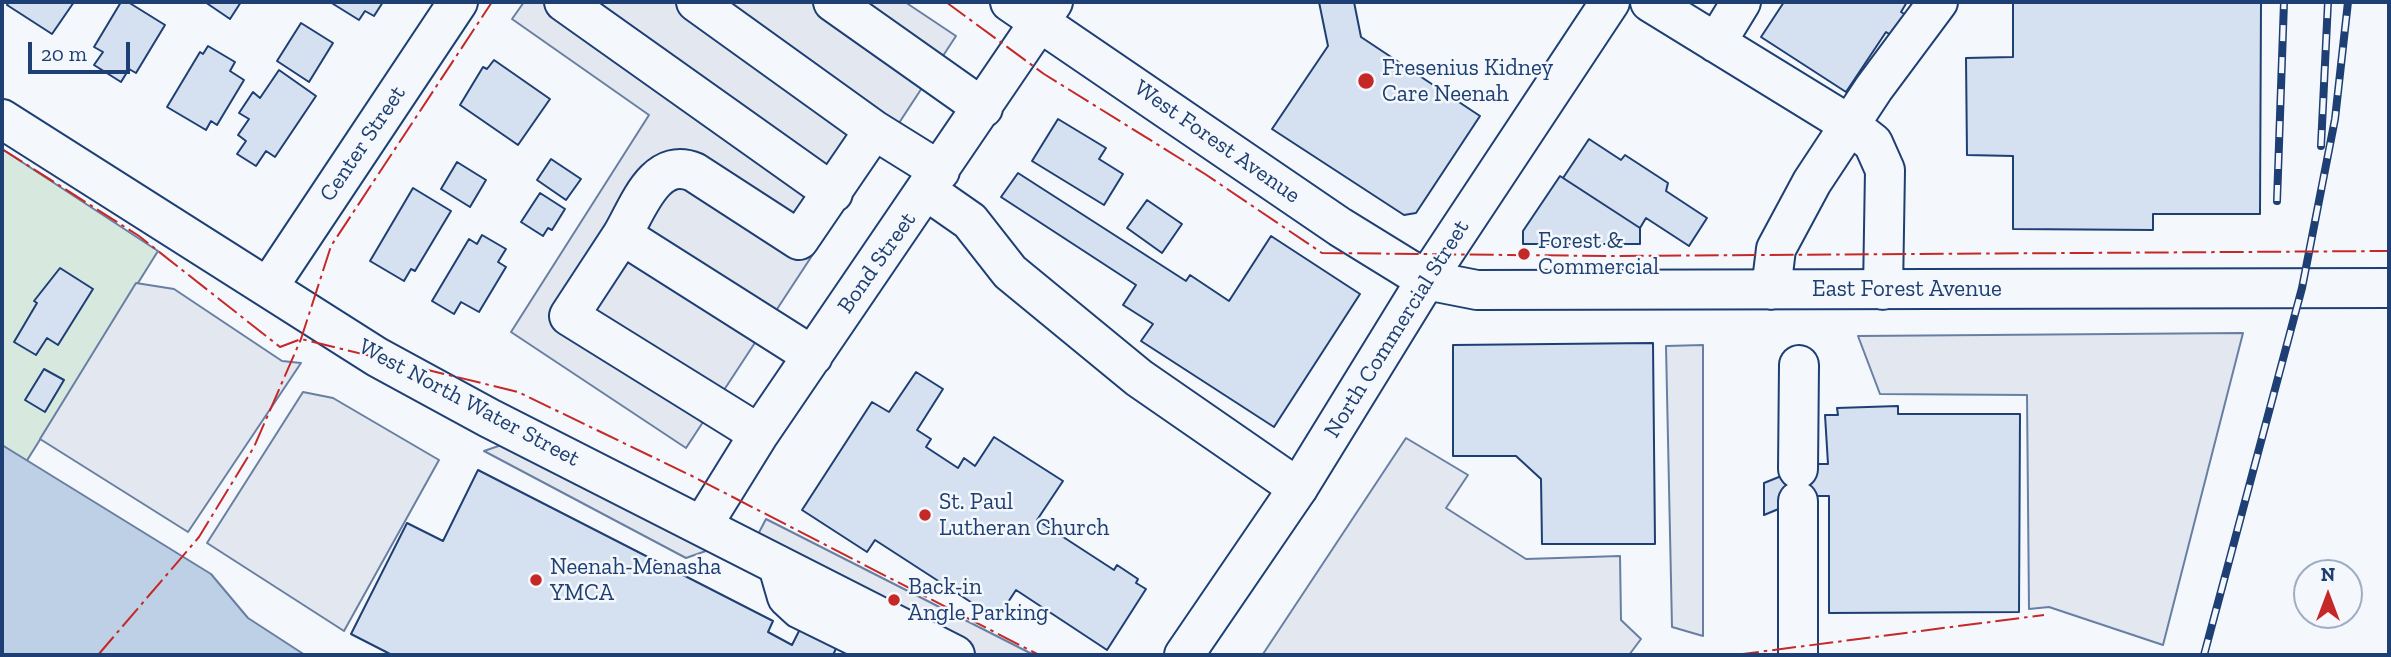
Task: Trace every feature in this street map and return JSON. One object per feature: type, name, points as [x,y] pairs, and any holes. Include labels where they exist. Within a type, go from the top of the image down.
[{"type":"street","name":"Center Street","points":[[269,286],[458,2]]},
{"type":"street","points":[[564,2],[833,193]]},
{"type":"street","points":[[696,2],[874,130],[934,181],[1010,272],[1139,378],[1298,488]]},
{"type":"street","points":[[833,2],[983,108]]},
{"type":"street","name":"North Commercial Street","points":[[1184,655],[1298,488],[1426,280],[1611,2]]},
{"type":"street","points":[[1650,2],[1850,125],[1873,143],[1885,170],[1883,290]]},
{"type":"street","points":[[1716,43],[1741,2]]},
{"type":"street","points":[[1771,290],[1776,249],[1812,182],[1938,2]]},
{"type":"street","name":"Bond Street","points":[[702,526],[759,434],[983,108],[1035,8]]},
{"type":"street","name":"West Forest Avenue","points":[[1035,8],[1340,227],[1426,280]]},
{"type":"street","name":"West North Water Street","points":[[2,119],[377,357],[489,418],[955,655]]},
{"type":"street","points":[[759,434],[569,316],[659,174],[676,167],[694,172],[799,240],[874,130]]},
{"type":"street","points":[[622,235],[813,356]]},
{"type":"street","name":"East Forest Avenue","points":[[1426,280],[1500,292],[2389,288]]},
{"type":"street","points":[[1798,655],[1799,365]]},
{"type":"street","points":[[778,566],[787,597],[800,609],[894,655]]},
{"type":"shaded area","points":[[524,2],[905,2],[956,36],[686,448],[511,332],[649,115],[512,19]]},
{"type":"shaded area","points":[[2,149],[158,251],[26,462],[2,445]]},
{"type":"shaded area","points":[[136,283],[174,289],[282,361],[301,363],[188,532],[40,439]]},
{"type":"shaded area","points":[[2243,333],[2163,645],[2049,607],[2029,609],[2027,395],[1880,394],[1858,336]]},
{"type":"shaded area","points":[[1703,345],[1703,636],[1672,627],[1666,346]]},
{"type":"shaded area","points":[[303,392],[333,398],[439,460],[344,631],[207,543]]},
{"type":"shaded area","points":[[1406,438],[1468,475],[1446,508],[1526,559],[1620,556],[1621,620],[1641,639],[1629,655],[1263,654]]},
{"type":"shaded area","points":[[513,441],[720,546],[686,558],[484,451]]},
{"type":"shaded area","name":"Back-in Angle Parking","points":[[766,519],[1034,655],[972,655],[753,544]]},
{"type":"water","points":[[2,445],[211,574],[248,618],[305,655],[2,655]]},
{"type":"building","points":[[9,2],[74,2],[52,34],[7,5]]},
{"type":"building","points":[[121,2],[128,2],[165,25],[136,73],[129,69],[121,82],[94,65],[103,52],[94,47]]},
{"type":"building","points":[[205,2],[241,2],[230,19]]},
{"type":"building","points":[[330,2],[383,2],[374,16],[365,11],[359,20]]},
{"type":"building","name":"Fresenius Kidney Care Neenah","points":[[1319,2],[1354,2],[1361,37],[1480,116],[1416,213],[1404,215],[1272,129],[1328,46]]},
{"type":"building","points":[[1784,2],[1907,2],[1901,12],[1908,16],[1894,37],[1886,32],[1846,92],[1761,37]]},
{"type":"building","points":[[2013,2],[2261,2],[2260,214],[2153,214],[2153,230],[2013,229],[2013,156],[1967,155],[1966,58],[2013,57]]},
{"type":"building","points":[[301,23],[333,43],[309,82],[277,61]]},
{"type":"building","points":[[208,46],[235,62],[230,71],[244,80],[217,125],[211,121],[206,130],[167,107],[200,52],[203,54]]},
{"type":"building","points":[[494,60],[550,99],[518,145],[460,105],[483,67],[487,69]]},
{"type":"building","points":[[279,70],[316,96],[275,157],[266,151],[256,166],[237,154],[246,141],[238,135],[249,119],[239,113],[253,92],[260,98]]},
{"type":"building","points":[[1058,119],[1106,148],[1099,159],[1123,174],[1104,205],[1032,161]]},
{"type":"building","points":[[1589,139],[1621,160],[1625,155],[1668,183],[1666,191],[1707,218],[1689,246],[1646,218],[1640,228],[1563,178]]},
{"type":"building","points":[[551,159],[581,179],[566,200],[537,180]]},
{"type":"building","points":[[457,162],[486,180],[470,207],[441,189]]},
{"type":"building","points":[[1018,173],[1186,281],[1190,275],[1229,301],[1271,236],[1360,294],[1274,427],[1141,341],[1153,324],[1123,305],[1136,285],[1001,197]]},
{"type":"building","points":[[1560,176],[1640,228],[1640,244],[1523,244],[1523,231]]},
{"type":"building","points":[[413,188],[451,211],[415,271],[411,269],[404,281],[370,261]]},
{"type":"building","points":[[540,193],[565,209],[552,230],[548,228],[543,236],[521,222]]},
{"type":"building","points":[[1147,200],[1182,224],[1162,253],[1127,228]]},
{"type":"building","points":[[482,235],[506,249],[498,262],[506,267],[479,312],[461,302],[454,314],[432,301],[469,239],[477,244]]},
{"type":"building","points":[[60,268],[93,289],[58,345],[47,338],[36,355],[14,342],[37,303],[34,301]]},
{"type":"building","points":[[1653,343],[1655,544],[1542,544],[1541,479],[1516,456],[1453,456],[1453,345]]},
{"type":"building","points":[[44,369],[64,380],[45,412],[25,400]]},
{"type":"building","name":"St. Paul Lutheran Church","points":[[916,372],[943,389],[917,430],[931,439],[926,447],[958,468],[964,458],[975,466],[994,437],[1063,481],[1037,520],[1114,570],[1117,565],[1138,579],[1136,583],[1146,589],[1107,650],[1016,590],[997,619],[875,540],[867,552],[802,510],[872,402],[889,412]]},
{"type":"building","points":[[1898,406],[1898,414],[2020,414],[2019,612],[1829,613],[1829,496],[1810,496],[1764,515],[1764,483],[1811,464],[1828,464],[1825,415],[1838,415],[1837,408]]},
{"type":"building","name":"Neenah-Menasha YMCA","points":[[478,470],[773,621],[768,632],[792,645],[805,619],[841,638],[833,655],[392,655],[351,634],[407,523],[443,541]]},
{"type":"railway","points":[[2277,201],[2284,2]]},
{"type":"railway","points":[[2321,146],[2328,2]]},
{"type":"railway","points":[[2204,655],[2302,288],[2335,119],[2348,2]]},
{"type":"power","points":[[98,655],[199,537],[254,447],[301,339],[331,246],[492,2]]},
{"type":"power","points":[[946,2],[1044,74],[1205,174],[1322,253],[1608,256],[2389,251]]},
{"type":"power","points":[[2,149],[139,236],[280,347],[301,339],[518,392],[692,476],[1039,655]]},
{"type":"power","points":[[1735,655],[2044,615]]},
{"type":"place","name":"Fresenius Kidney Care Neenah","points":[[1366,81]]},
{"type":"place","name":"Forest & Commercial","points":[[1524,254]]},
{"type":"place","name":"St. Paul Lutheran Church","points":[[925,515]]},
{"type":"place","name":"Neenah-Menasha YMCA","points":[[536,580]]},
{"type":"place","name":"Back-in Angle Parking","points":[[894,600]]}]
